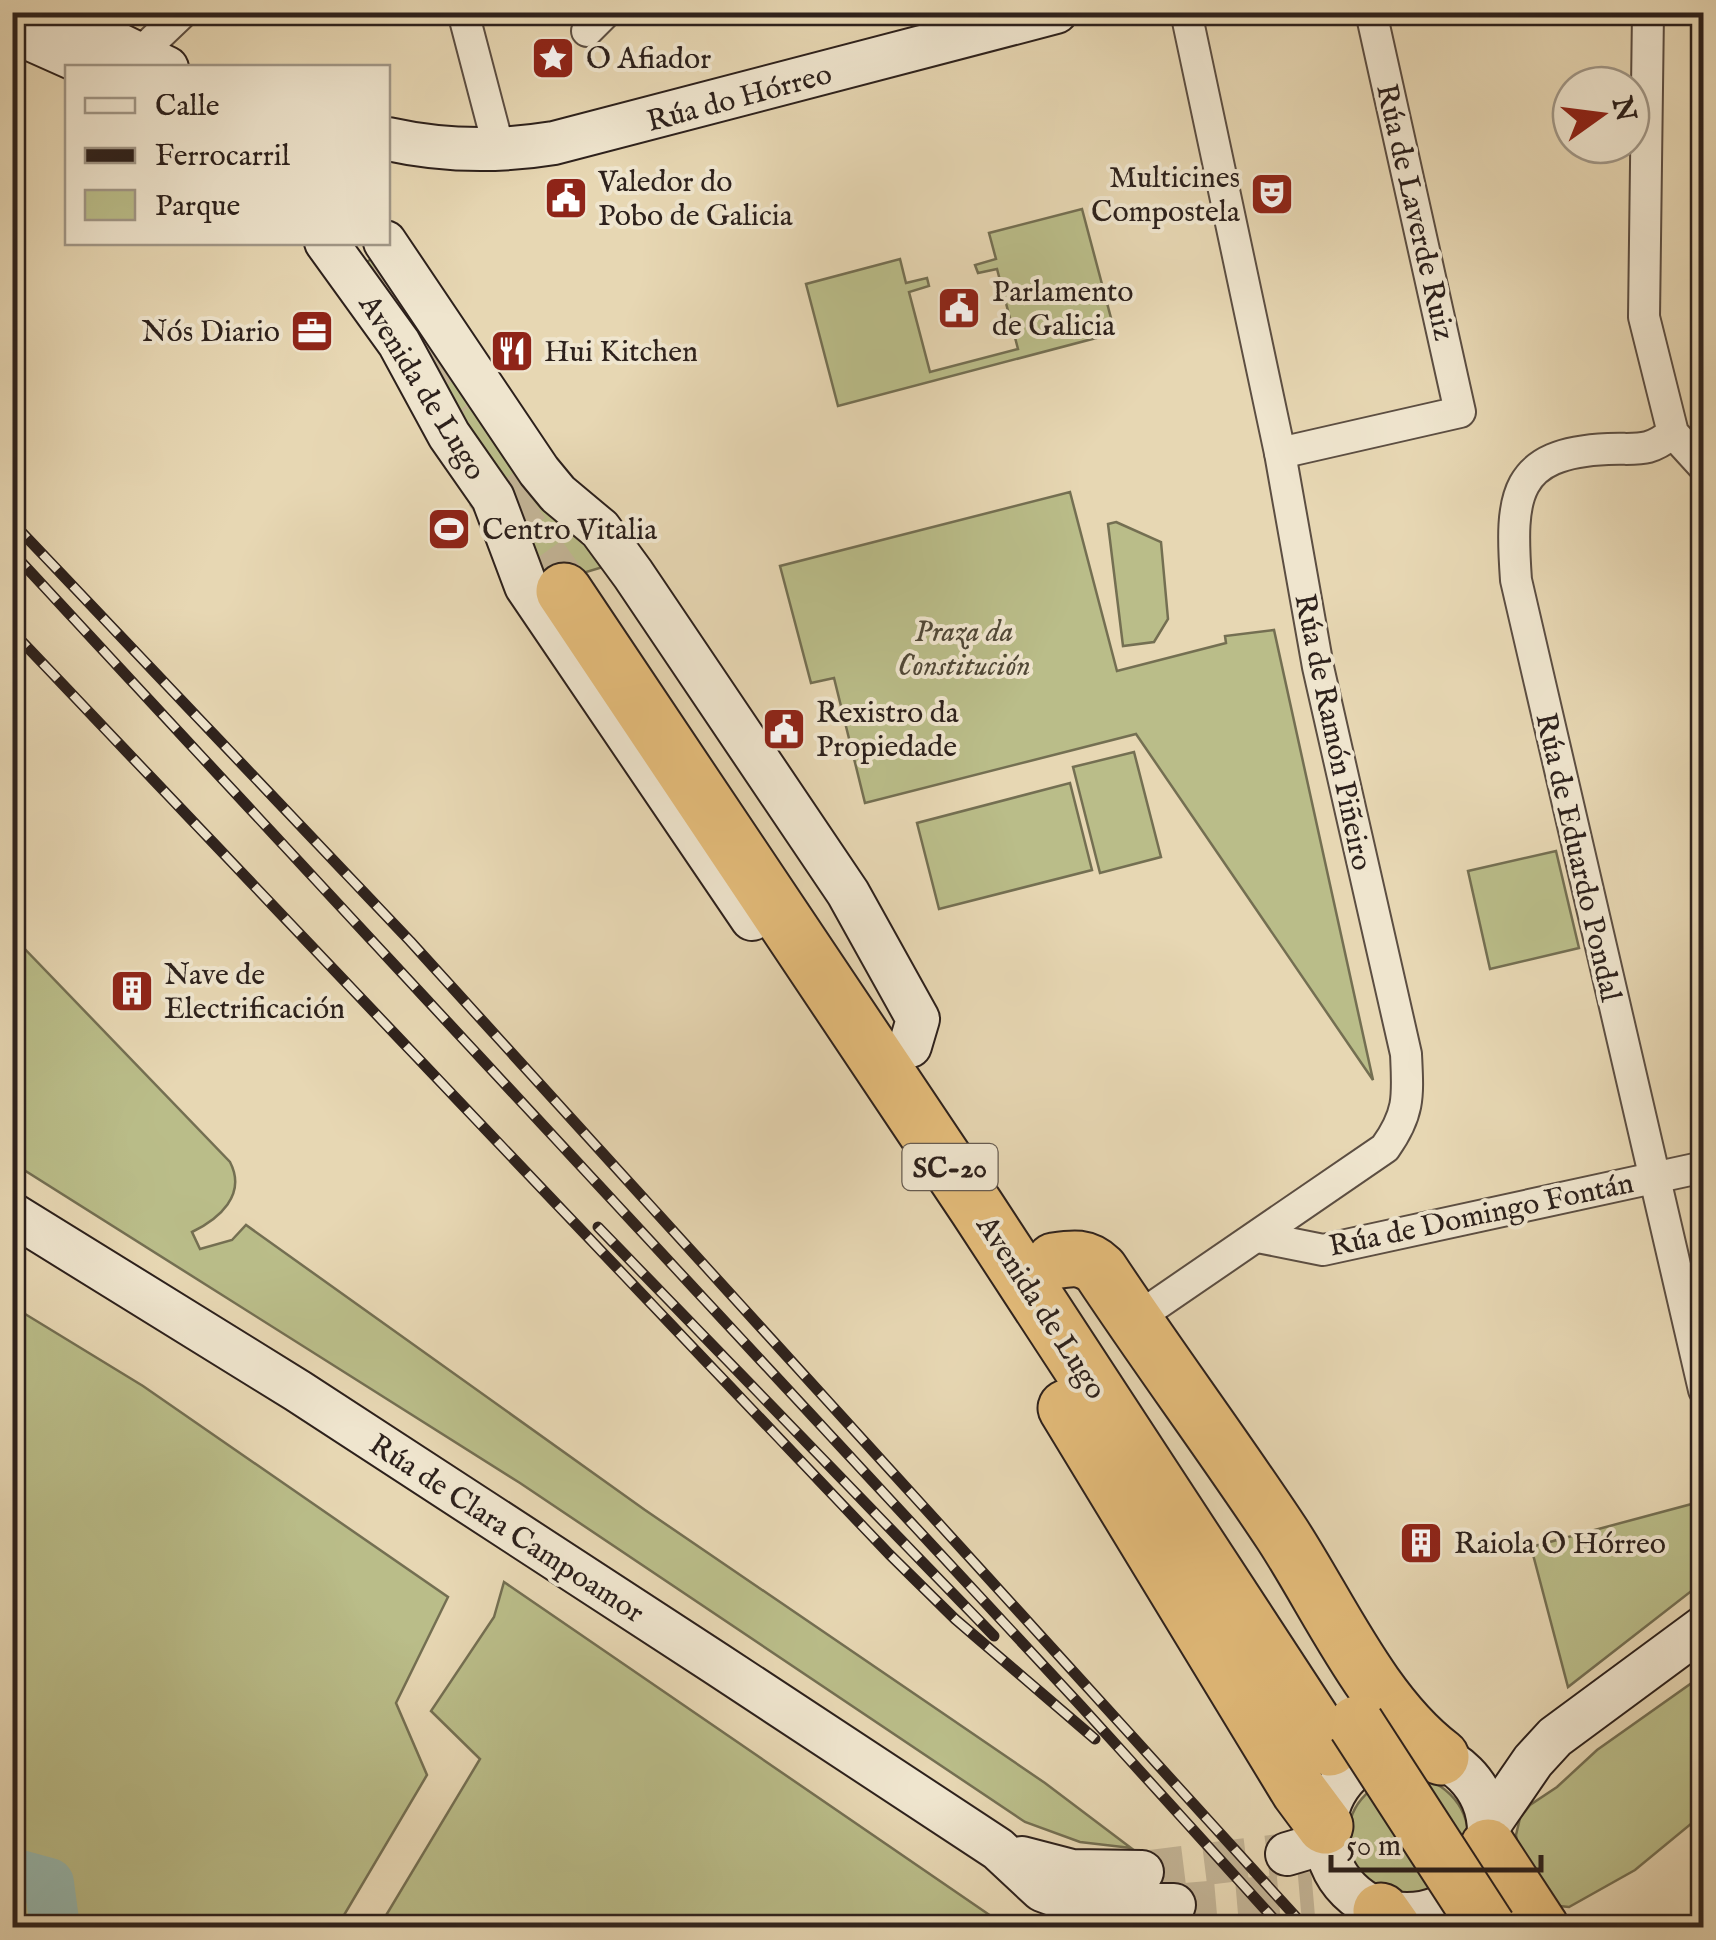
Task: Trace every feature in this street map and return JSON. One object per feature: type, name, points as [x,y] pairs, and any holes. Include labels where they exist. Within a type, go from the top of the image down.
[{"type":"highway","name":"Avenida de Lugo","points":[[1447,1928],[1343,1736],[986,1152],[910,1046],[766,823],[578,580],[977,1208],[1343,1736],[1488,1928]]},
{"type":"highway","points":[[977,1208],[1031,1348],[1299,1791],[1312,1838]]},
{"type":"highway","points":[[1054,1261],[1089,1260],[1100,1270],[1282,1534],[1407,1728],[1448,1761]]},
{"type":"highway","points":[[1004,1286],[1212,1601],[1274,1684],[1343,1736]]},
{"type":"highway","points":[[1488,1836],[1540,1928]]},
{"type":"main road","points":[[52,12],[153,60]]},
{"type":"main road","name":"Rúa do Hórreo","points":[[398,148],[499,150],[554,143],[1056,12]]},
{"type":"main road","points":[[12,31],[88,65]]},
{"type":"main road","name":"Avenida de Lugo","points":[[328,245],[399,343],[439,418],[493,498],[526,586],[688,829],[895,1122],[1004,1286]]},
{"type":"main road","name":"Avenida de Lugo","points":[[387,245],[539,471],[558,494],[600,529],[633,574],[848,893],[918,1019],[910,1046]]},
{"type":"main road","name":"Rúa de Clara Campoamor","points":[[12,1214],[298,1391],[998,1850],[1042,1890],[1082,1905],[1148,1903]]},
{"type":"main road","points":[[1555,1737],[1506,1757],[1448,1761],[1402,1750],[1365,1762],[1345,1778],[1312,1838],[1359,1906],[1398,1914],[1423,1914],[1448,1903],[1471,1884],[1488,1836],[1532,1761],[1555,1737],[1704,1627]]},
{"type":"main road","points":[[1448,1761],[1470,1779],[1481,1797],[1488,1836]]},
{"type":"street","points":[[153,60],[183,12]]},
{"type":"street","points":[[463,12],[499,150]]},
{"type":"street","name":"Rúa de Ramón Piñeiro","points":[[1134,1320],[1386,1148],[1400,1128],[1409,1103],[1406,1054],[1318,666],[1280,453],[1186,12]]},
{"type":"street","name":"Rúa de Laverde Ruiz","points":[[1280,453],[1460,412],[1371,12]]},
{"type":"street","points":[[1648,12],[1644,317],[1673,433],[1704,467]]},
{"type":"street","name":"Rúa de Eduardo Pondal","points":[[1673,433],[1654,448],[1579,450],[1542,462],[1529,474],[1523,490],[1515,516],[1514,547],[1516,580],[1704,1390]]},
{"type":"street","name":"Rúa de Domingo Fontán","points":[[1258,1237],[1323,1250],[1704,1167]]},
{"type":"green space","points":[[1082,209],[1115,333],[838,406],[806,284],[900,259],[906,283],[927,278],[929,286],[909,292],[930,372],[1018,349],[997,269],[978,273],[975,265],[996,259],[989,233]]},
{"type":"green space","points":[[374,258],[616,563],[576,575],[549,605],[364,263]]},
{"type":"green space","name":"Praza da Constitución","points":[[1070,492],[1117,671],[1226,643],[1225,636],[1274,630],[1373,1080],[1136,734],[865,803],[834,678],[811,683],[780,566]]},
{"type":"green space","points":[[1116,522],[1161,542],[1168,619],[1154,642],[1123,646],[1108,524]]},
{"type":"green space","points":[[1134,752],[1161,857],[1100,873],[1073,767]]},
{"type":"green space","points":[[1070,783],[1092,870],[939,909],[917,823]]},
{"type":"green space","points":[[1556,851],[1579,948],[1490,969],[1468,871]]},
{"type":"green space","points":[[12,931],[21,945],[230,1162],[233,1195],[220,1213],[192,1232],[200,1249],[232,1240],[246,1225],[645,1510],[1045,1783],[1131,1848],[1080,1842],[1025,1822],[520,1483],[13,1163]]},
{"type":"green space","points":[[12,1306],[143,1386],[448,1597],[396,1703],[427,1775],[337,1927],[13,1927]]},
{"type":"green space","points":[[1703,1501],[1703,1582],[1568,1687],[1531,1547]]},
{"type":"green space","points":[[504,1582],[1007,1927],[379,1927],[480,1759],[431,1711],[494,1617]]},
{"type":"green space","points":[[1703,1675],[1703,1814],[1635,1870],[1569,1907],[1559,1906],[1520,1861],[1516,1835],[1520,1818],[1530,1805],[1557,1787],[1597,1750]]},
{"type":"green space","points":[[1408,1777],[1431,1782],[1450,1795],[1463,1814],[1468,1837],[1463,1860],[1450,1879],[1431,1892],[1408,1897],[1385,1892],[1366,1879],[1353,1860],[1348,1837],[1353,1814],[1366,1795],[1385,1782]]},
{"type":"waterway","points":[[12,1873],[49,1883],[55,1928]]},
{"type":"tunnel","points":[[367,272],[476,401]]},
{"type":"tunnel","points":[[491,489],[564,591]]},
{"type":"tunnel","points":[[1142,1872],[1287,1854]]},
{"type":"tunnel","points":[[1174,1905],[1313,1893]]},
{"type":"railway","points":[[12,522],[410,941],[1306,1928]]},
{"type":"railway","points":[[12,552],[1282,1928]]},
{"type":"railway","points":[[12,631],[889,1554],[955,1619],[1095,1739]]},
{"type":"railway","points":[[598,1227],[994,1636]]},
{"type":"place","name":"O Afiador","points":[[553,58]]},
{"type":"place","name":"Multicines Compostela","points":[[1272,194]]},
{"type":"place","name":"Valedor do Pobo de Galicia","points":[[566,198]]},
{"type":"place","name":"Parlamento de Galicia","points":[[959,308]]},
{"type":"place","name":"Nós Diario","points":[[312,331]]},
{"type":"place","name":"Hui Kitchen","points":[[512,351]]},
{"type":"place","name":"Centro Vitalia","points":[[449,529]]},
{"type":"place","name":"Rexistro da Propiedade","points":[[784,729]]},
{"type":"place","name":"Nave de Electrificación","points":[[132,991]]},
{"type":"place","name":"Raiola O Hórreo","points":[[1421,1543]]}]
